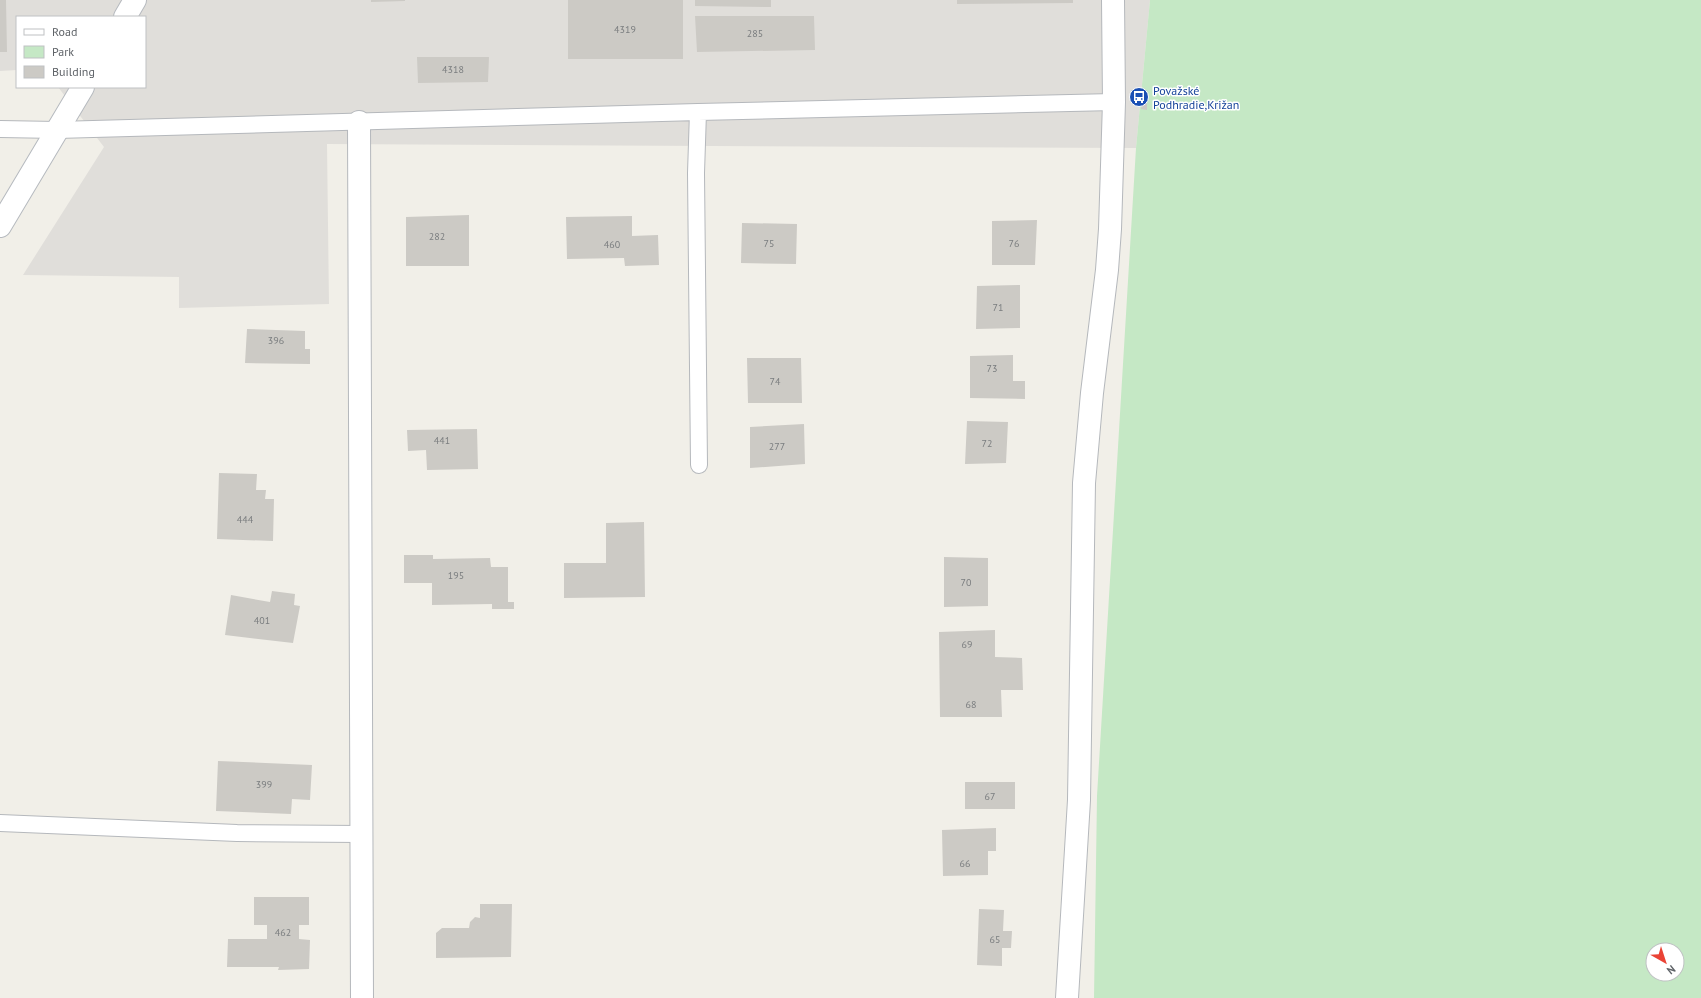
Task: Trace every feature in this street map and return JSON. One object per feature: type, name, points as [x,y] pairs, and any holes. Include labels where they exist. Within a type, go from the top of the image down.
[{"type":"street","points":[[126,16],[135,0]]},
{"type":"street","points":[[1067,998],[1079,800],[1084,483],[1092,393],[1108,270],[1114,102],[1113,0]]},
{"type":"street","points":[[0,226],[82,88]]},
{"type":"street","points":[[359,122],[362,998]]},
{"type":"lane","points":[[0,129],[57,130],[1114,102]]},
{"type":"lane","points":[[698,112],[696,173],[699,466]]},
{"type":"lane","points":[[0,823],[237,834],[362,834]]},
{"type":"shaded area","points":[[0,0],[1150,0],[1136,148],[327,144],[329,304],[179,308],[179,277],[23,275],[104,147],[59,88],[146,88],[146,16],[16,16],[16,70],[0,71]]},
{"type":"green space","points":[[1150,0],[1701,0],[1701,998],[1094,998],[1097,796],[1136,148]]},
{"type":"building","points":[[0,0],[6,0],[7,52],[0,52]]},
{"type":"building","points":[[371,0],[405,0],[405,1],[371,2]]},
{"type":"building","points":[[568,0],[683,0],[683,59],[568,59]]},
{"type":"building","points":[[695,0],[771,0],[771,7],[695,6]]},
{"type":"building","points":[[957,0],[1073,0],[1073,3],[957,4]]},
{"type":"building","points":[[695,16],[814,16],[815,50],[697,52]]},
{"type":"building","points":[[417,57],[489,57],[488,82],[418,83]]},
{"type":"building","points":[[1142,100],[1147,100],[1147,110],[1141,109]]},
{"type":"building","points":[[469,215],[469,266],[406,266],[406,217]]},
{"type":"building","points":[[632,216],[632,236],[658,235],[659,265],[625,266],[624,258],[567,259],[566,217]]},
{"type":"building","points":[[1037,220],[1035,265],[992,265],[992,221]]},
{"type":"building","points":[[742,223],[797,224],[796,264],[741,263]]},
{"type":"building","points":[[1020,285],[1020,328],[976,329],[977,286]]},
{"type":"building","points":[[247,329],[305,331],[305,349],[310,349],[310,364],[245,363]]},
{"type":"building","points":[[1013,355],[1013,381],[1025,381],[1025,399],[970,398],[970,356]]},
{"type":"building","points":[[747,358],[801,358],[802,403],[748,403]]},
{"type":"building","points":[[967,421],[1008,422],[1006,463],[965,464]]},
{"type":"building","points":[[804,424],[805,464],[750,468],[750,427]]},
{"type":"building","points":[[477,429],[478,469],[427,470],[426,450],[408,451],[407,430]]},
{"type":"building","points":[[219,473],[257,474],[256,490],[266,490],[265,499],[274,499],[273,541],[217,539]]},
{"type":"building","points":[[644,522],[645,597],[564,598],[564,563],[606,563],[606,523]]},
{"type":"building","points":[[404,555],[433,555],[433,559],[490,558],[491,567],[508,567],[508,602],[514,602],[514,609],[492,609],[492,604],[432,605],[432,583],[404,583]]},
{"type":"building","points":[[944,557],[988,558],[988,606],[944,607]]},
{"type":"building","points":[[272,591],[295,594],[294,605],[300,606],[293,643],[225,635],[231,595],[270,602]]},
{"type":"building","points":[[995,630],[995,657],[1022,658],[1023,690],[1001,690],[1002,717],[940,717],[939,632]]},
{"type":"building","points":[[218,761],[312,765],[310,800],[292,799],[291,814],[216,811]]},
{"type":"building","points":[[965,782],[1015,782],[1015,809],[965,809]]},
{"type":"building","points":[[996,828],[996,851],[988,851],[988,875],[943,876],[942,830]]},
{"type":"building","points":[[254,897],[309,897],[309,925],[299,925],[299,939],[310,940],[309,969],[278,970],[279,967],[227,967],[228,939],[267,939],[267,925],[254,925]]},
{"type":"building","points":[[480,904],[512,904],[511,957],[436,958],[436,933],[442,928],[469,928],[470,922],[475,917],[480,918]]},
{"type":"building","points":[[979,909],[1004,910],[1003,931],[1012,931],[1011,948],[1002,948],[1002,966],[977,965]]},
{"type":"place","name":"Považské Podhradie,Križan","points":[[1139,97]]}]
